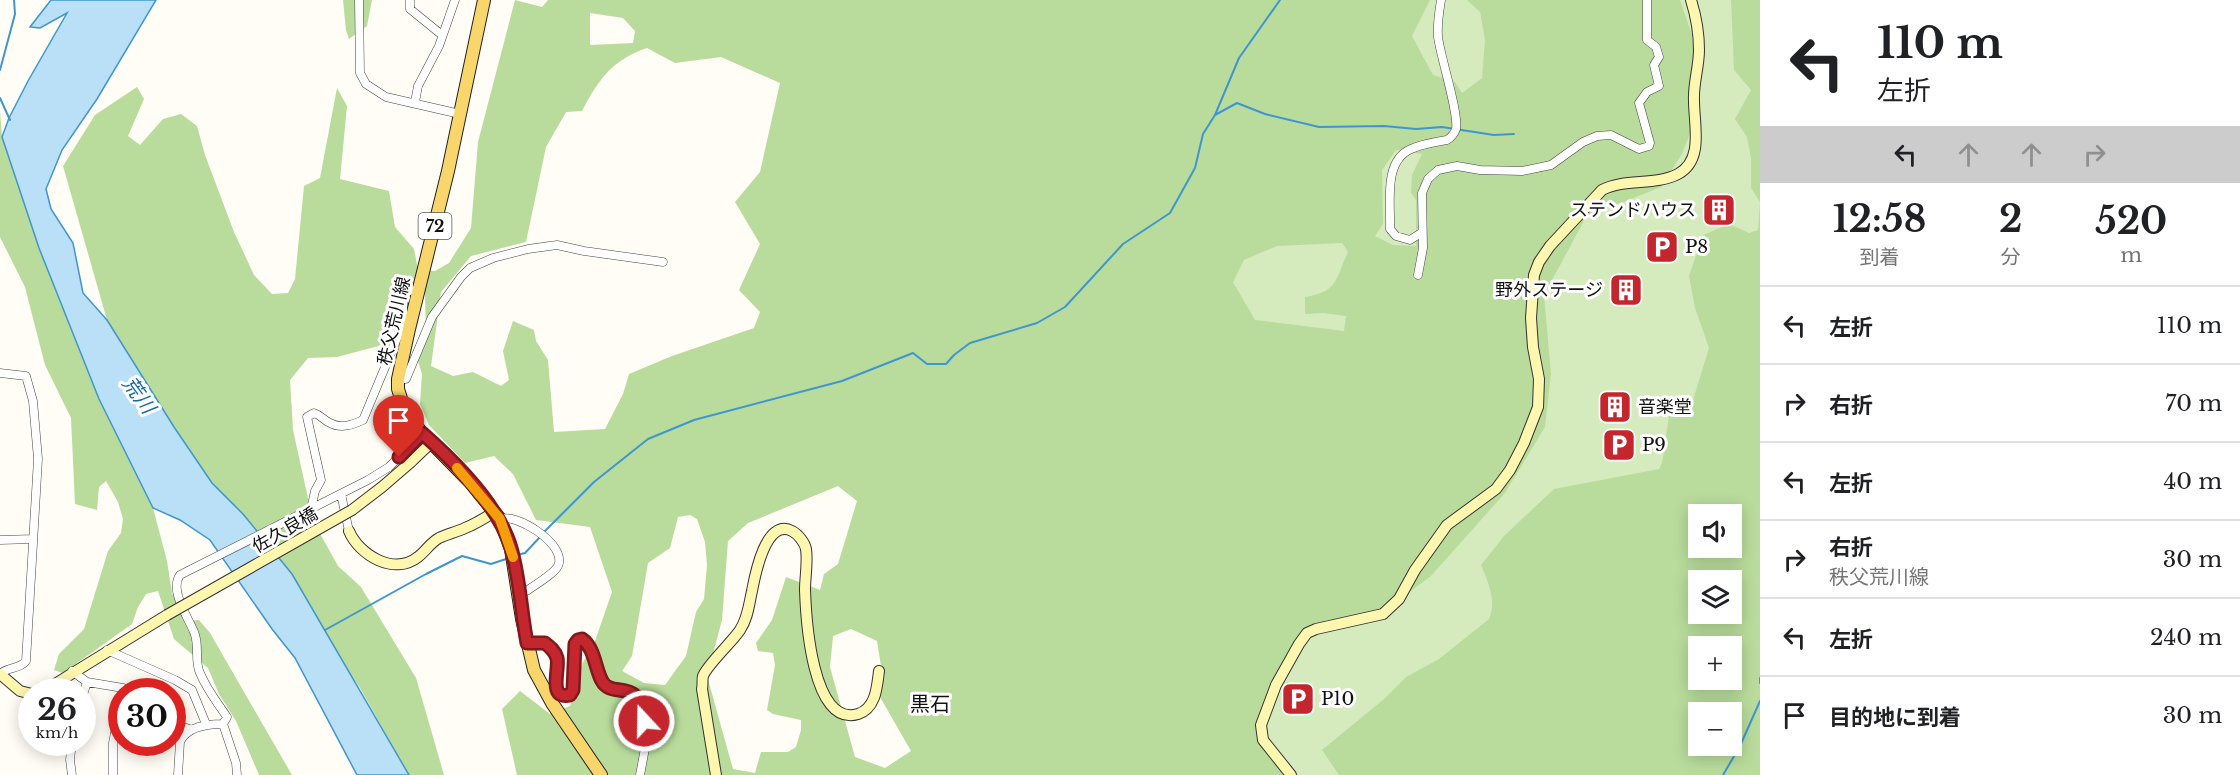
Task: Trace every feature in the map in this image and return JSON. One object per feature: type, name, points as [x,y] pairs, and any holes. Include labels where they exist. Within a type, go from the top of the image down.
[{"type":"main road","name":"秩父荒川線","points":[[484,0],[460,114],[398,379],[400,400],[405,411],[422,433],[470,482],[497,516],[512,549],[527,643],[534,670],[545,692],[601,775]]},
{"type":"street","points":[[359,0],[360,73],[366,84],[386,97],[460,114]]},
{"type":"street","points":[[410,0],[410,9],[442,35]]},
{"type":"street","points":[[415,102],[418,86],[439,46],[455,0]]},
{"type":"street","points":[[1421,232],[1410,240],[1396,236],[1389,229],[1390,173],[1400,155],[1411,149],[1447,140],[1452,137],[1456,129],[1438,34],[1441,0]]},
{"type":"street","points":[[1418,275],[1423,248],[1422,193],[1428,179],[1438,170],[1457,166],[1479,170],[1522,171],[1551,165],[1583,142],[1597,136],[1611,135],[1639,148],[1649,146],[1639,103],[1647,92],[1659,86],[1654,65],[1659,57],[1656,47],[1647,40],[1647,0]]},
{"type":"street","points":[[1291,775],[1263,740],[1261,725],[1264,711],[1276,685],[1299,644],[1307,633],[1316,629],[1383,614],[1399,599],[1415,570],[1447,525],[1496,489],[1510,470],[1524,443],[1538,407],[1539,379],[1531,318],[1534,275],[1539,262],[1550,246],[1602,190],[1613,184],[1664,178],[1677,174],[1687,168],[1693,158],[1696,138],[1694,100],[1699,51],[1696,16],[1691,0]]},
{"type":"street","points":[[398,379],[406,379],[432,317],[470,268],[493,258],[528,249],[557,245],[663,262]]},
{"type":"street","points":[[311,509],[315,491],[321,480],[307,417],[314,413],[322,416],[331,424],[343,426],[363,420],[398,336],[403,318],[404,295],[406,291],[419,290]]},
{"type":"street","points":[[0,373],[26,376],[33,401],[38,459],[26,661],[21,667],[4,670],[0,674],[18,689]]},
{"type":"street","points":[[237,775],[236,763],[223,724],[227,717],[211,696],[198,670],[196,636],[177,589],[177,579],[180,575],[341,494],[389,467],[422,433]]},
{"type":"street","name":"佐久良橋","points":[[62,678],[167,615],[336,520],[367,499],[432,442]]},
{"type":"street","points":[[341,494],[349,531],[356,544],[368,556],[394,564],[408,562],[418,557],[440,537],[497,516],[513,518],[548,538],[559,556],[560,563],[556,570],[519,596]]},
{"type":"street","points":[[716,775],[702,689],[703,675],[740,630],[746,618],[758,565],[768,539],[774,533],[786,529],[793,531],[806,547],[805,590],[811,656],[826,699],[833,709],[844,715],[858,714],[867,708],[874,699],[879,672]]},
{"type":"street","points":[[0,540],[33,539]]},
{"type":"street","points":[[527,643],[545,643],[554,651],[557,667],[556,688],[564,697],[570,695],[573,690],[575,644],[582,639],[589,647],[602,683],[610,689],[632,692],[639,700],[646,742],[640,775]]},
{"type":"street","points":[[107,650],[175,680],[192,690],[206,724]]},
{"type":"street","points":[[72,671],[82,678]]},
{"type":"street","points":[[178,775],[182,738],[192,730],[206,724],[223,724]]},
{"type":"street","points":[[186,728],[192,730]]},
{"type":"street","points":[[70,756],[72,775]]},
{"type":"street","points":[[113,756],[113,775]]},
{"type":"green space","points":[[343,0],[372,0],[367,26],[349,39],[346,30]]},
{"type":"green space","points":[[515,0],[542,7],[548,0],[1430,0],[1412,36],[1433,75],[1455,82],[1462,93],[1482,78],[1485,40],[1480,12],[1467,0],[1680,0],[1692,35],[1699,110],[1682,154],[1661,187],[1586,217],[1544,295],[1551,374],[1545,427],[1505,493],[1431,576],[1377,616],[1326,620],[1272,684],[1260,740],[1283,775],[517,775],[502,709],[520,691],[550,714],[570,706],[582,664],[595,641],[612,592],[590,527],[536,520],[513,474],[494,456],[465,463],[429,425],[420,404],[422,374],[417,358],[426,342],[425,291],[416,281],[402,289],[382,345],[337,357],[308,358],[290,380],[293,430],[313,521],[338,566],[361,587],[416,678],[444,775],[409,775],[360,688],[243,515],[212,483],[107,320],[63,166],[95,115],[137,87],[144,99],[128,136],[140,145],[163,119],[181,114],[197,126],[205,155],[234,232],[254,275],[272,294],[288,293],[295,279],[304,186],[320,178],[337,88],[347,106],[340,179],[389,191],[395,227],[414,249],[418,270],[435,271],[449,263],[471,228],[478,142]],"holes":[[[590,13],[623,18],[635,31],[633,43],[590,45]],[[647,48],[675,63],[721,57],[780,83],[760,172],[735,202],[760,244],[739,290],[760,312],[754,328],[672,356],[629,374],[623,394],[605,429],[554,432],[548,360],[536,341],[534,330],[513,321],[503,351],[509,380],[501,386],[473,372],[453,376],[431,366],[441,292],[471,256],[526,242],[546,147],[566,112],[582,111],[601,80],[624,58]],[[1396,150],[1422,154],[1412,175],[1411,193],[1416,200],[1416,246],[1393,245],[1375,236],[1383,224],[1382,170]],[[1342,243],[1348,252],[1334,283],[1324,292],[1305,297],[1305,314],[1323,313],[1346,316],[1344,331],[1255,320],[1233,282],[1244,260],[1277,246]],[[838,486],[857,501],[838,564],[824,574],[820,590],[786,577],[772,620],[756,643],[758,651],[773,653],[775,665],[767,710],[773,714],[801,720],[801,730],[796,747],[788,752],[761,752],[755,773],[733,769],[707,676],[722,620],[728,541],[748,523]],[[690,515],[697,519],[705,542],[707,565],[704,599],[696,612],[686,656],[665,685],[644,683],[622,671],[632,656],[648,563],[670,548],[678,517]],[[851,629],[877,641],[881,666],[880,697],[911,751],[885,768],[855,757],[830,667],[833,636]]]},
{"type":"green space","points":[[1335,0],[1760,0],[1760,265],[1696,483],[1396,775],[1115,775],[1163,419]]},
{"type":"green space","points":[[1731,0],[1760,0],[1760,202],[1751,188],[1751,158],[1747,137],[1735,119],[1751,90],[1734,70]]},
{"type":"green space","points":[[0,112],[2,137],[39,248],[99,399],[153,508],[167,561],[172,593],[186,621],[199,620],[210,633],[292,775],[259,775],[236,721],[219,694],[208,668],[174,639],[158,591],[146,594],[132,624],[63,673],[54,670],[59,654],[84,629],[108,551],[121,533],[123,519],[118,502],[106,481],[99,487],[97,510],[75,504],[71,418],[45,365],[25,287],[0,237]]},
{"type":"green space","points":[[1760,202],[1760,775],[1339,775],[1322,750],[1384,699],[1406,677],[1439,659],[1489,619],[1492,598],[1481,565],[1504,536],[1554,489],[1659,469],[1662,463],[1669,416],[1693,400],[1709,348],[1695,308],[1689,276],[1703,235],[1729,224],[1749,233],[1758,230]]},
{"type":"water","name":"荒川","points":[[51,0],[156,0],[97,99],[62,150],[46,189],[51,209],[73,243],[83,293],[107,320],[212,483],[243,514],[292,574],[409,775],[357,775],[295,658],[210,540],[180,520],[153,508],[99,399],[39,248],[2,137],[28,81],[67,13],[40,28],[30,27]]},
{"type":"waterway","points":[[0,70],[15,14],[14,0]]},
{"type":"waterway","points":[[544,532],[594,482],[648,439],[694,420],[842,381],[913,353],[927,364],[946,364],[970,343],[1037,323],[1065,307],[1123,244],[1170,213],[1195,168],[1203,134],[1215,115],[1239,58],[1280,0]]},
{"type":"waterway","points":[[0,98],[10,120]]},
{"type":"waterway","points":[[1215,115],[1237,103],[1265,114],[1319,127],[1384,126],[1416,129],[1442,127],[1494,135],[1514,134]]},
{"type":"waterway","points":[[517,555],[525,553],[540,537]]},
{"type":"waterway","points":[[325,630],[462,556],[491,564],[509,558]]},
{"type":"waterway","points":[[1760,678],[1760,683]]},
{"type":"waterway","points":[[1723,775],[1740,746],[1760,701]]},
{"type":"slow traffic","points":[[457,468],[500,519],[513,557]]},
{"type":"place","name":"ステンドハウス","points":[[1719,210]]},
{"type":"place","name":"P8","points":[[1662,247]]},
{"type":"place","name":"野外ステージ","points":[[1626,290]]},
{"type":"place","name":"音楽堂","points":[[1615,407]]},
{"type":"place","name":"P9","points":[[1619,445]]},
{"type":"place","name":"P10","points":[[1298,699]]},
{"type":"district","name":"黒石","points":[[930,704]]},
{"type":"route","points":[[399,457],[422,433],[470,482],[500,519],[512,549],[527,643],[545,643],[554,651],[557,657],[555,676],[557,692],[564,697],[570,695],[573,690],[575,644],[582,639],[589,647],[602,683],[610,689],[632,692],[639,700],[644,721]]}]
